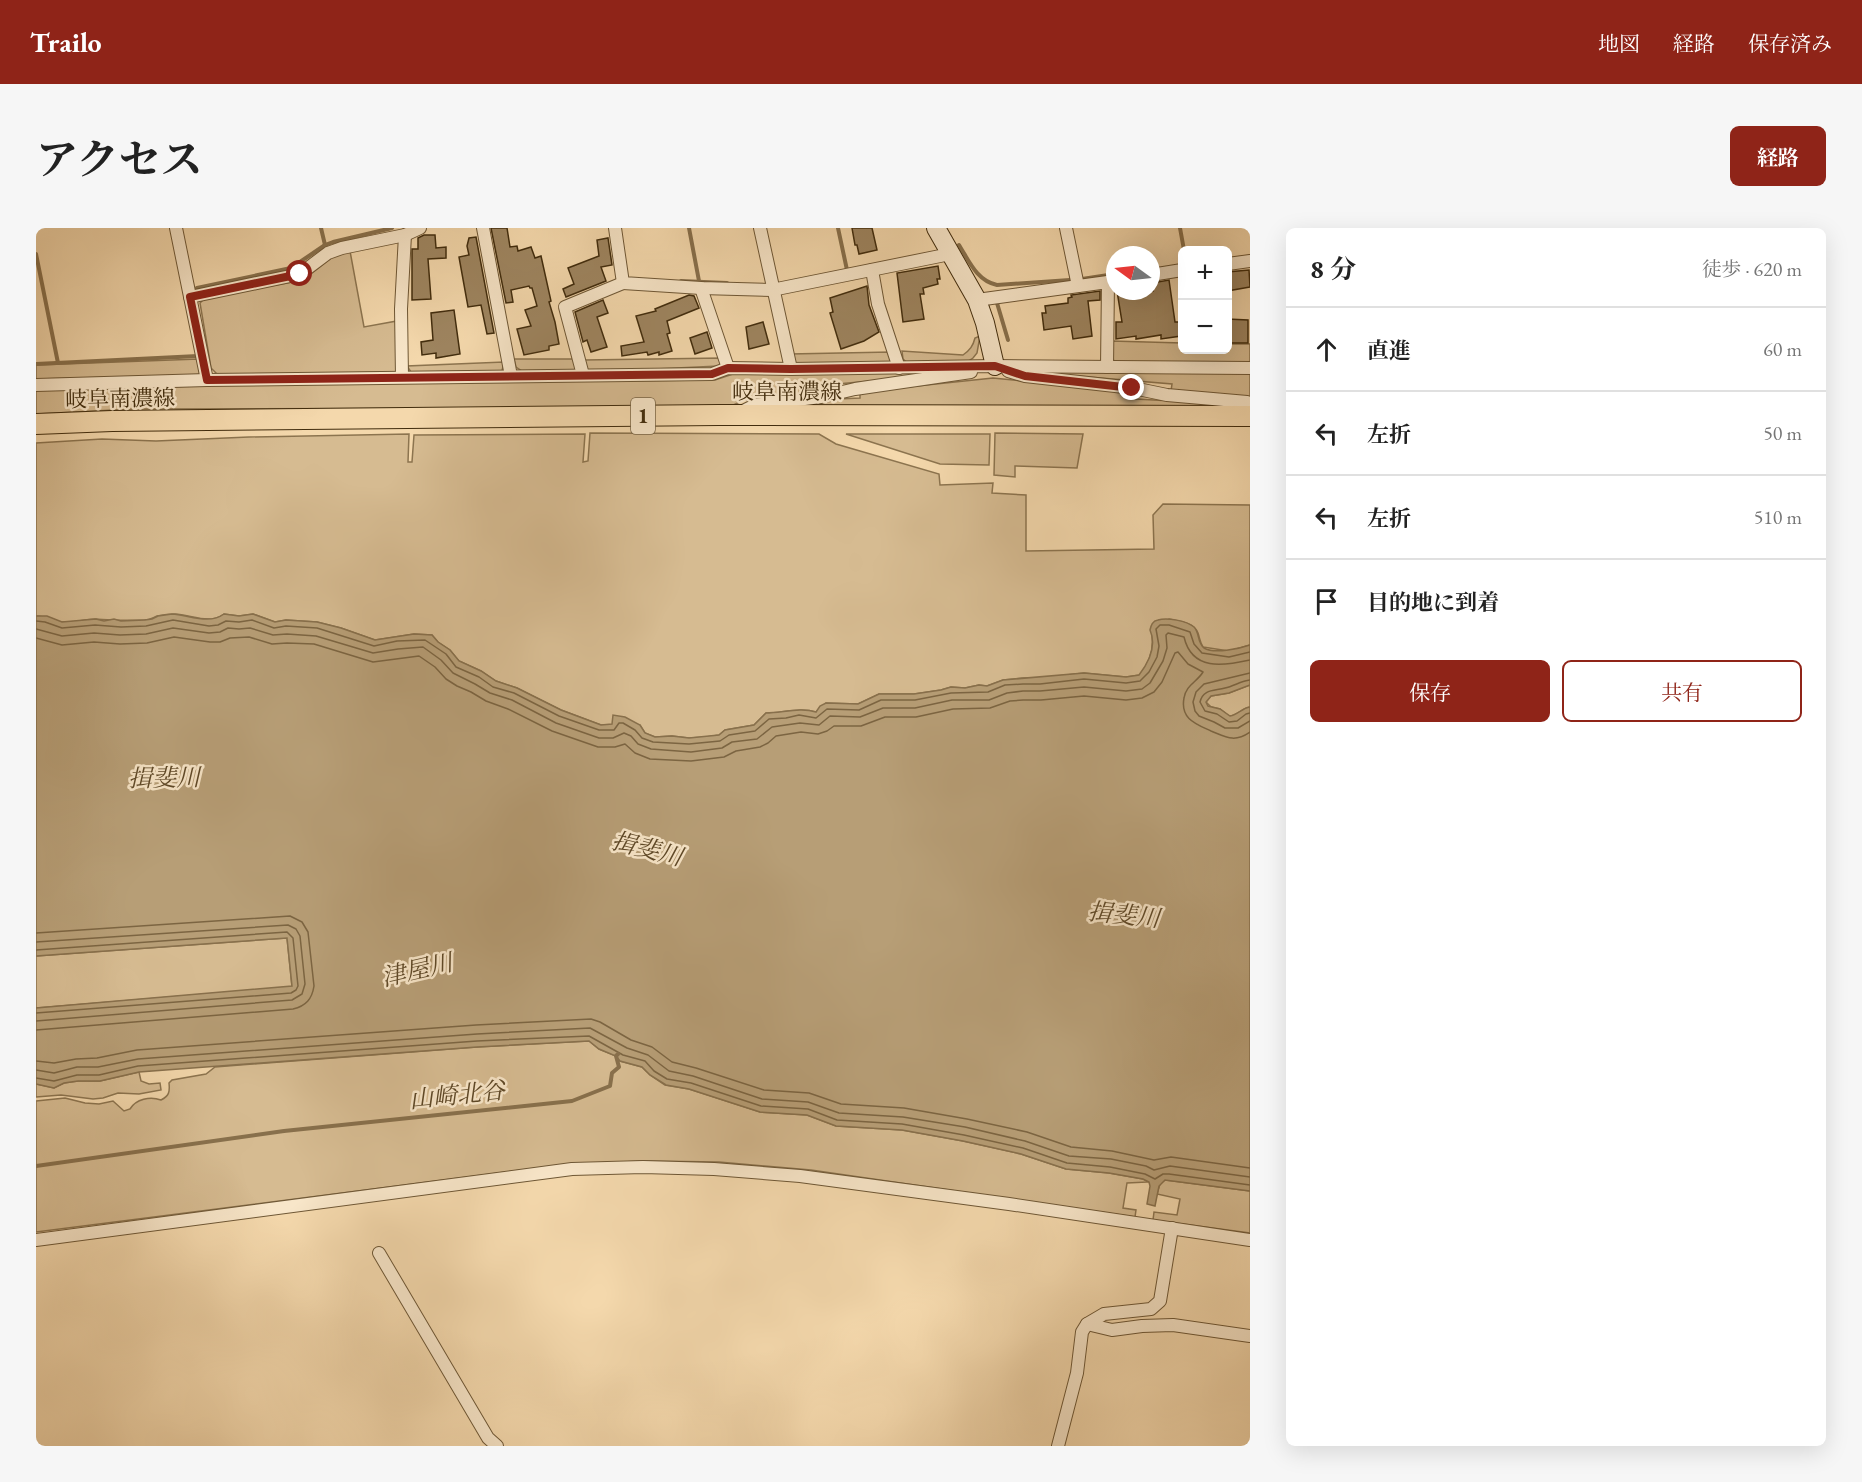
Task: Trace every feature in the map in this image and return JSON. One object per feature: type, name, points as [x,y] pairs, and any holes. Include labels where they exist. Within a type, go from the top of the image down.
[{"type":"main road","name":"岐阜南濃線","points":[[36,424],[124,421],[732,416],[1250,416]]},
{"type":"street","points":[[176,228],[207,380]]},
{"type":"street","points":[[190,297],[300,274],[328,253],[405,235],[420,228]]},
{"type":"street","points":[[483,228],[510,376]]},
{"type":"street","points":[[615,228],[623,283]]},
{"type":"street","points":[[760,228],[791,369]]},
{"type":"street","points":[[936,228],[977,300],[985,322],[995,366]]},
{"type":"street","points":[[1066,228],[1078,286]]},
{"type":"street","points":[[402,377],[401,309],[405,235]]},
{"type":"street","points":[[583,375],[565,307],[623,283],[772,290],[950,254]]},
{"type":"street","points":[[1232,263],[1250,261]]},
{"type":"street","points":[[872,270],[878,304],[900,368]]},
{"type":"street","points":[[1160,274],[1178,271]]},
{"type":"street","points":[[977,300],[1106,282]]},
{"type":"street","points":[[701,288],[728,368]]},
{"type":"street","points":[[1107,367],[1110,300]]},
{"type":"street","points":[[36,385],[207,380],[712,374],[728,368],[995,366],[1250,368]]},
{"type":"street","points":[[732,416],[755,405],[965,374],[995,366],[1025,376],[1250,404]]},
{"type":"street","points":[[36,1240],[573,1169],[643,1167],[714,1168],[800,1176],[1250,1240]]},
{"type":"street","points":[[1058,1446],[1075,1383],[1082,1332],[1087,1324],[1104,1314],[1152,1309],[1160,1301],[1172,1228]]},
{"type":"street","points":[[380,1254],[488,1438],[497,1446]]},
{"type":"street","points":[[1087,1324],[1112,1330],[1173,1325],[1250,1336]]},
{"type":"shaded area","points":[[350,251],[364,327],[397,321],[399,368],[396,372],[218,375],[211,368],[200,303],[205,298],[303,280],[335,255]]},
{"type":"shaded area","points":[[980,336],[977,353],[964,364],[909,364],[903,359],[902,351],[963,355],[971,348],[975,338]]},
{"type":"shaded area","points":[[1111,341],[1178,343],[1178,354],[1232,354],[1232,344],[1250,344],[1250,364],[1116,363],[1111,357]]},
{"type":"shaded area","points":[[891,352],[892,362],[797,364],[790,354]]},
{"type":"shaded area","points":[[722,358],[719,366],[591,372],[586,369],[584,360]]},
{"type":"shaded area","points":[[199,359],[202,372],[199,375],[36,379],[36,365]]},
{"type":"shaded area","points":[[514,359],[576,359],[578,366],[574,371],[522,371],[516,367]]},
{"type":"shaded area","points":[[504,362],[502,371],[411,372],[407,366]]},
{"type":"shaded area","points":[[1250,371],[1250,397],[1171,391],[1172,384],[1029,372]]},
{"type":"shaded area","points":[[736,373],[962,373],[826,385],[825,392],[744,400],[727,408],[133,409],[36,414],[36,389],[206,384],[715,380]]},
{"type":"shaded area","points":[[993,378],[1135,392],[1136,399],[1245,405],[1246,408],[762,409],[814,400],[860,398],[860,392]]},
{"type":"shaded area","points":[[590,433],[819,434],[836,444],[939,474],[940,485],[993,483],[992,493],[1026,495],[1026,551],[1154,549],[1153,515],[1163,504],[1250,505],[1250,645],[1229,651],[1203,647],[1193,626],[1169,619],[1152,636],[1150,657],[1140,675],[1126,677],[1084,673],[1003,680],[987,686],[951,687],[914,694],[879,694],[858,704],[826,703],[816,712],[798,710],[766,713],[754,725],[725,730],[719,735],[689,738],[655,737],[645,733],[640,725],[601,725],[561,710],[517,688],[496,681],[459,661],[432,635],[414,634],[375,640],[317,622],[286,620],[275,622],[253,614],[239,616],[224,614],[206,619],[173,614],[146,620],[95,619],[67,622],[36,616],[36,443],[102,439],[156,441],[409,434],[408,462],[412,462],[414,435],[585,434],[583,462],[588,461]]},
{"type":"shaded area","points":[[995,433],[1083,434],[1077,468],[1015,466],[1015,477],[994,475]]},
{"type":"shaded area","points":[[846,434],[990,434],[989,465],[940,464]]},
{"type":"shaded area","points":[[1250,685],[1250,707],[1235,714],[1229,716],[1206,702],[1211,696],[1229,693]]},
{"type":"shaded area","points":[[287,938],[292,987],[36,1008],[36,956]]},
{"type":"shaded area","points":[[589,1041],[599,1049],[616,1056],[620,1061],[642,1067],[665,1085],[689,1089],[760,1112],[807,1115],[836,1126],[902,1130],[1021,1154],[1066,1169],[1109,1173],[1149,1182],[1127,1183],[1123,1208],[1136,1210],[1135,1217],[811,1170],[719,1162],[647,1161],[569,1164],[36,1232],[36,1101],[65,1098],[99,1104],[113,1101],[124,1111],[144,1099],[161,1100],[166,1097],[169,1083],[172,1080],[206,1074],[215,1067]]},
{"type":"shaded area","points":[[139,1072],[141,1081],[149,1084],[160,1083],[161,1090],[139,1094],[118,1093],[93,1099],[61,1095],[36,1097],[36,1084],[54,1088],[64,1083],[100,1081]]},
{"type":"shaded area","points":[[1165,1180],[1250,1191],[1250,1233],[1153,1220],[1154,1212],[1177,1215],[1180,1199],[1157,1194],[1160,1184]]},
{"type":"water","points":[[172,614],[212,619],[224,614],[239,616],[253,614],[275,622],[286,620],[317,622],[375,640],[414,634],[432,635],[459,661],[496,681],[517,688],[561,710],[601,725],[612,724],[613,715],[625,717],[640,725],[645,733],[655,737],[689,738],[719,735],[725,730],[754,725],[766,713],[797,710],[816,712],[826,703],[858,704],[879,694],[914,694],[951,687],[987,686],[1003,680],[1084,673],[1126,677],[1139,675],[1151,654],[1153,642],[1151,625],[1154,621],[1162,619],[1177,620],[1194,627],[1202,646],[1208,650],[1227,650],[1250,645],[1250,685],[1229,693],[1211,696],[1206,702],[1208,706],[1220,709],[1230,716],[1250,707],[1250,1191],[1165,1180],[1159,1186],[1155,1206],[1147,1204],[1150,1186],[1149,1182],[1143,1179],[1066,1169],[1021,1154],[902,1130],[836,1126],[807,1115],[760,1112],[689,1089],[666,1085],[642,1067],[620,1061],[616,1056],[599,1049],[589,1041],[139,1072],[100,1081],[64,1083],[54,1088],[36,1084],[36,1008],[292,986],[287,938],[36,956],[36,616],[47,616],[62,622],[96,619],[104,621],[145,620]]},
{"type":"building","points":[[491,228],[507,228],[510,247],[517,246],[518,251],[531,247],[535,258],[541,256],[559,344],[549,346],[549,350],[524,355],[517,329],[531,326],[525,310],[537,306],[532,288],[529,286],[511,290],[513,302],[506,303]]},
{"type":"building","points":[[852,228],[872,228],[877,250],[859,254]]},
{"type":"building","points":[[424,235],[435,235],[436,248],[446,247],[446,258],[428,259],[431,299],[412,300],[412,249],[418,249],[418,238]]},
{"type":"building","points":[[476,237],[494,333],[487,334],[481,305],[468,307],[459,257],[469,255],[467,246],[469,238]]},
{"type":"building","points":[[608,238],[612,265],[601,267],[606,281],[566,297],[563,289],[574,284],[568,268],[599,256],[597,240]]},
{"type":"building","points":[[938,266],[940,279],[937,279],[938,284],[923,288],[924,294],[920,294],[924,319],[903,322],[897,273]]},
{"type":"building","points":[[1249,270],[1250,287],[1232,290],[1232,272]]},
{"type":"building","points":[[1169,280],[1175,322],[1178,322],[1178,336],[1161,339],[1161,335],[1136,339],[1136,336],[1116,339],[1116,322],[1122,322],[1118,300],[1160,300],[1160,282]]},
{"type":"building","points":[[867,286],[869,305],[879,332],[864,341],[841,349],[830,313],[833,312],[830,298]]},
{"type":"building","points":[[1100,291],[1100,300],[1088,301],[1092,336],[1073,339],[1071,326],[1044,330],[1042,313],[1046,313],[1045,306],[1068,303],[1071,295]]},
{"type":"building","points":[[689,295],[694,296],[699,308],[667,321],[670,333],[667,334],[672,351],[659,355],[659,352],[648,355],[647,352],[622,356],[621,346],[644,342],[636,316],[656,311],[655,309]]},
{"type":"building","points":[[603,300],[608,313],[597,317],[607,347],[591,352],[587,340],[583,342],[575,312]]},
{"type":"building","points":[[454,310],[460,354],[436,358],[436,353],[422,355],[421,342],[433,340],[431,313]]},
{"type":"building","points":[[1232,319],[1248,320],[1248,343],[1232,343]]},
{"type":"building","points":[[763,322],[769,344],[749,349],[746,327]]},
{"type":"building","points":[[707,332],[712,348],[695,354],[690,338]]},
{"type":"waterway","points":[[321,228],[325,245]]},
{"type":"waterway","points":[[197,288],[291,268],[325,245],[392,228]]},
{"type":"waterway","points":[[689,228],[699,281]]},
{"type":"waterway","points":[[838,228],[847,270]]},
{"type":"waterway","points":[[1180,228],[1183,246]]},
{"type":"waterway","points":[[959,245],[970,264],[990,283],[997,285],[1070,280]]},
{"type":"waterway","points":[[36,254],[58,363]]},
{"type":"waterway","points":[[1082,279],[1106,275]]},
{"type":"waterway","points":[[681,281],[727,283]]},
{"type":"waterway","points":[[997,303],[1008,340]]},
{"type":"waterway","points":[[36,364],[198,356]]},
{"type":"waterway","name":"山崎北谷","points":[[36,1166],[284,1131],[572,1101],[610,1086],[612,1073],[619,1067],[616,1056],[618,1054]]},
{"type":"route","points":[[300,274],[190,297],[207,380],[712,374],[728,368],[995,366],[1025,376],[1132,388]]},
{"type":"water label","name":"揖斐川","points":[[164,778]]},
{"type":"water label","name":"揖斐川","points":[[647,849]]},
{"type":"water label","name":"揖斐川","points":[[1124,915]]},
{"type":"water label","name":"津屋川","points":[[417,970]]}]
